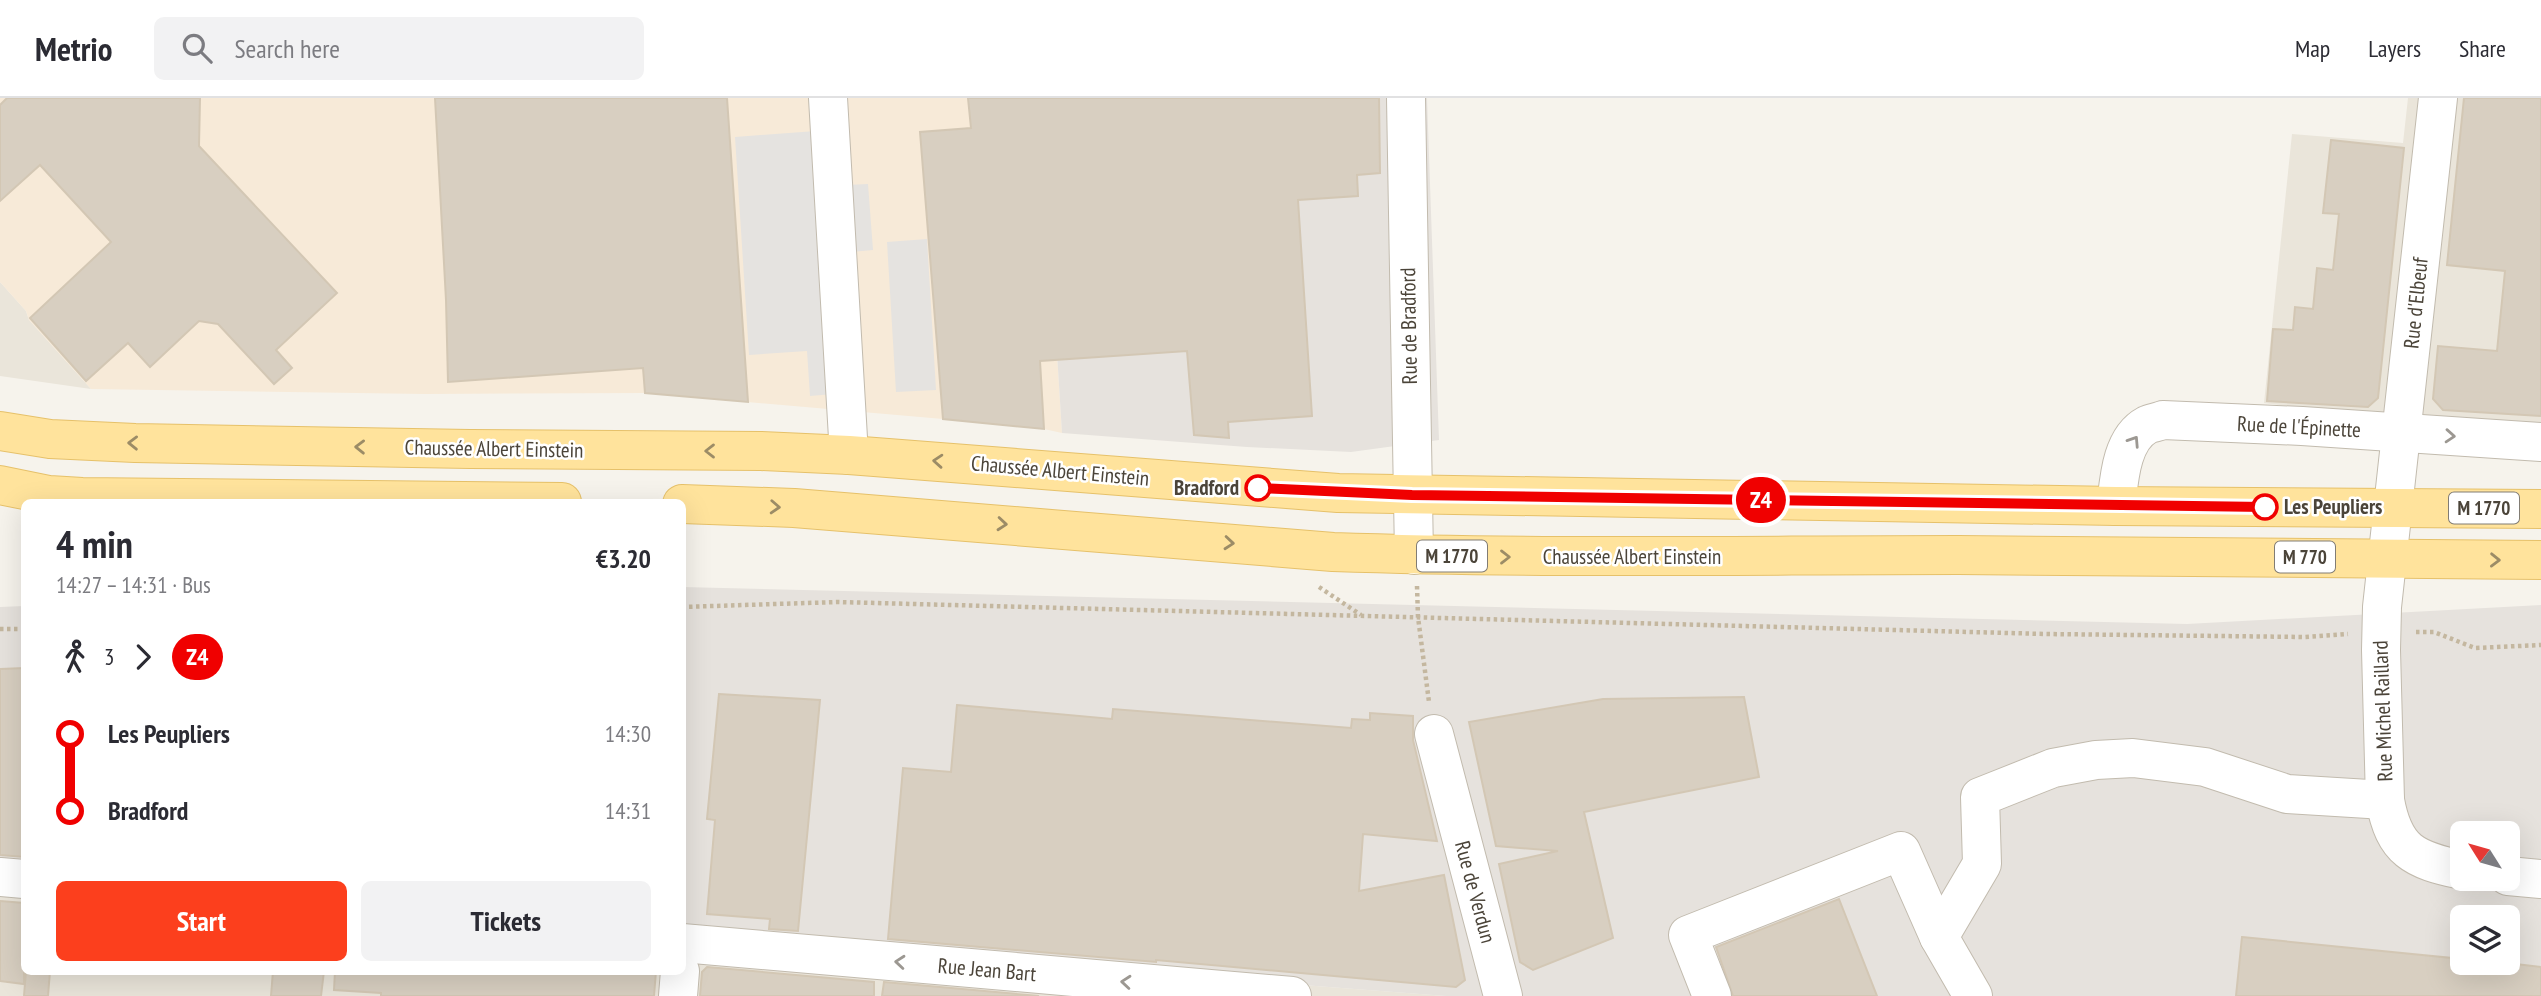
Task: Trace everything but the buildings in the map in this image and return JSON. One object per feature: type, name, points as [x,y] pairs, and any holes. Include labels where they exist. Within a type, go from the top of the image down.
[{"type":"main road","name":"Chaussée Albert Einstein","points":[[0,431],[50,439],[94,442],[761,451],[849,455],[1338,493],[2116,506],[2541,509]]},
{"type":"main road","points":[[0,485],[49,495],[82,497],[274,499]]},
{"type":"main road","name":"Chaussée Albert Einstein","points":[[686,504],[806,509],[1312,551],[1414,555],[1604,558],[2223,555],[2541,560]]},
{"type":"street","points":[[828,98],[849,455]]},
{"type":"street","name":"Rue de Bradford","points":[[1406,98],[1414,555]]},
{"type":"street","name":"Rue d'Elbeuf","points":[[2392,508],[2438,98]]},
{"type":"street","name":"Rue de l'Épinette","points":[[2116,506],[2125,456],[2133,438],[2146,425],[2163,420],[2541,442]]},
{"type":"street","name":"Rue Michel Raillard","points":[[2392,508],[2381,632],[2385,800],[2389,824],[2397,839],[2408,850],[2433,863],[2450,867]]},
{"type":"street","name":"Rue de Verdun","points":[[1434,734],[1503,996]]},
{"type":"street","points":[[1939,937],[1982,864],[1980,797],[2053,768],[2095,760],[2133,758],[2205,767],[2287,794],[2385,800]]},
{"type":"street","points":[[1712,996],[1688,935],[1901,850],[1939,937],[1973,996]]},
{"type":"street","points":[[0,877],[21,879]]},
{"type":"street","points":[[2520,877],[2541,879]]},
{"type":"street","name":"Rue Jean Bart","points":[[686,944],[1271,995]]},
{"type":"street","points":[[677,996],[680,975]]},
{"type":"path","points":[[1418,597],[1418,617],[1434,734]]},
{"type":"path","points":[[686,607],[838,602],[2046,634],[2305,637],[2434,632],[2474,648],[2541,645]]},
{"type":"path","points":[[0,629],[21,628]]},
{"type":"shaded area","points":[[0,98],[1041,98],[1062,433],[943,419],[645,393],[425,394],[91,389],[29,320],[26,311],[0,282]]},
{"type":"shaded area","points":[[1041,98],[1427,98],[1439,440],[1351,452],[1062,433]]},
{"type":"shaded area","points":[[2408,98],[2541,98],[2541,439],[2264,403],[2292,134],[2403,143]]},
{"type":"shaded area","points":[[816,131],[833,394],[810,396],[807,351],[749,355],[735,137]]},
{"type":"shaded area","points":[[868,184],[873,250],[851,252],[846,185]]},
{"type":"shaded area","points":[[927,239],[936,390],[896,392],[887,242]]},
{"type":"shaded area","points":[[0,282],[26,311],[29,320],[91,389],[0,376]]},
{"type":"shaded area","points":[[686,587],[2187,624],[2541,605],[2541,996],[1446,996],[686,938]]},
{"type":"shaded area","points":[[21,606],[21,889],[0,887],[0,607]]},
{"type":"shaded area","points":[[0,887],[21,889],[21,975],[686,975],[686,938],[1446,996],[0,996]]},
{"type":"bus line","name":"Z4","points":[[1258,488],[1412,495],[2265,507]]},
{"type":"place","name":"Bradford","points":[[1258,488]]},
{"type":"place","name":"Les Peupliers","points":[[2265,507]]}]
